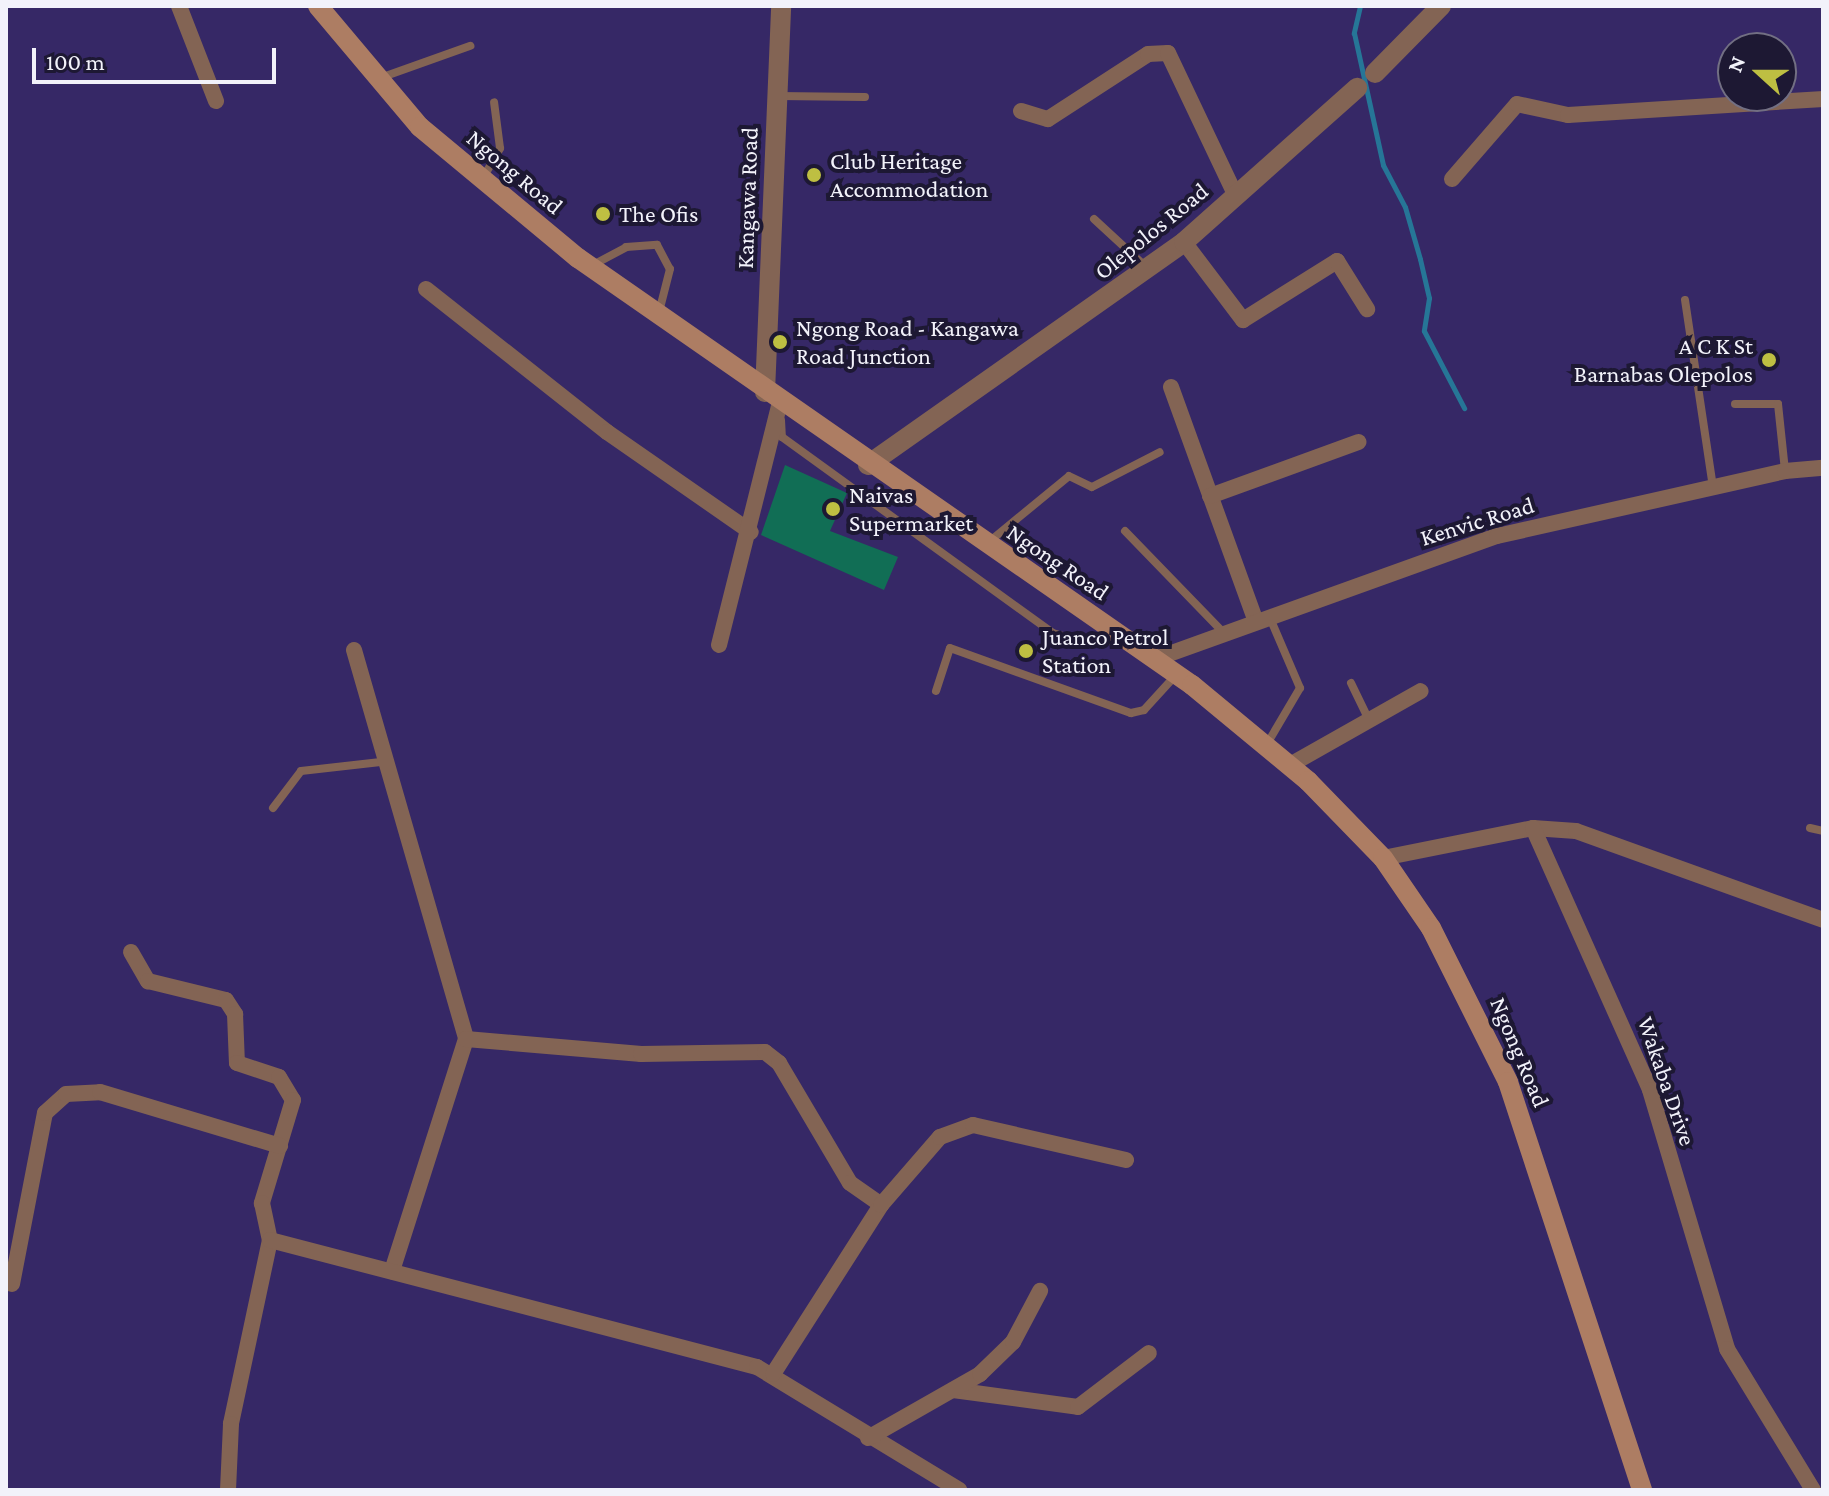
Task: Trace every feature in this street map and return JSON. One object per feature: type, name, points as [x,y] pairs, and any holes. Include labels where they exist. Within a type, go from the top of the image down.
[{"type":"main road","name":"Ngong Road","points":[[318,6],[376,80],[482,179],[590,267],[868,465],[1177,675],[1290,765],[1383,858],[1431,928],[1508,1082],[1642,1490]]},
{"type":"street","points":[[179,6],[216,101]]},
{"type":"street","name":"Kangawa Road","points":[[772,397],[781,6]]},
{"type":"street","name":"Olepolos Road","points":[[868,465],[1184,242],[1375,73],[1441,6]]},
{"type":"street","points":[[1021,111],[1048,119],[1148,54],[1168,53],[1236,196]]},
{"type":"street","points":[[1452,179],[1517,104],[1568,115],[1823,99]]},
{"type":"street","points":[[1184,242],[1243,320],[1337,261],[1367,309]]},
{"type":"street","points":[[426,289],[607,432],[751,532]]},
{"type":"street","points":[[1171,387],[1210,496],[1263,620]]},
{"type":"street","points":[[719,645],[751,532],[772,397]]},
{"type":"street","points":[[1210,496],[1358,442]]},
{"type":"street","name":"Kenvic Road","points":[[1155,659],[1497,536],[1785,471],[1823,468]]},
{"type":"street","points":[[354,650],[390,760],[466,1039],[392,1271]]},
{"type":"street","points":[[1290,765],[1421,691]]},
{"type":"street","points":[[1383,858],[1533,828],[1576,831],[1823,920]]},
{"type":"street","name":"Wakaba Drive","points":[[1533,828],[1650,1090],[1718,1328],[1813,1490]]},
{"type":"street","points":[[131,952],[148,981],[233,1007],[237,1063],[279,1077],[290,1088],[280,1146],[262,1203],[270,1240],[229,1438],[228,1490]]},
{"type":"street","points":[[466,1039],[641,1054],[765,1052],[779,1063],[850,1183],[881,1205]]},
{"type":"street","points":[[12,1284],[45,1113],[66,1094],[100,1092],[280,1146]]},
{"type":"street","points":[[773,1374],[881,1205],[919,1153],[957,1127],[1022,1133],[1126,1160]]},
{"type":"street","points":[[270,1240],[773,1374],[868,1438],[959,1490]]},
{"type":"street","points":[[868,1438],[953,1390],[1013,1342],[1040,1291]]},
{"type":"street","points":[[953,1390],[1078,1407],[1149,1353]]},
{"type":"lane","points":[[376,80],[470,46]]},
{"type":"lane","points":[[777,96],[865,97]]},
{"type":"lane","points":[[482,179],[500,148],[494,102]]},
{"type":"lane","points":[[1094,219],[1148,270]]},
{"type":"lane","points":[[590,267],[626,247],[657,245],[670,269],[658,315]]},
{"type":"lane","points":[[1685,300],[1713,487]]},
{"type":"lane","points":[[772,397],[782,437],[1053,633],[1085,643],[1126,640]]},
{"type":"lane","points":[[1735,404],[1778,404],[1785,471]]},
{"type":"lane","points":[[987,545],[1069,476],[1092,487],[1160,452]]},
{"type":"lane","points":[[1125,531],[1225,634]]},
{"type":"lane","points":[[1263,620],[1300,688],[1266,745]]},
{"type":"lane","points":[[936,691],[950,648],[1131,713],[1144,710],[1177,675]]},
{"type":"lane","points":[[1351,683],[1369,720]]},
{"type":"lane","points":[[273,808],[301,771],[390,760]]},
{"type":"lane","points":[[1810,828],[1823,831]]},
{"type":"building","points":[[785,465],[847,493],[830,531],[898,557],[884,590],[761,535]]},
{"type":"waterway","points":[[1360,6],[1354,33],[1383,165],[1405,207],[1429,298],[1424,331],[1464,408]]},
{"type":"place","name":"Club Heritage Accommodation","points":[[814,175]]},
{"type":"place","name":"The Ofis","points":[[603,214]]},
{"type":"place","name":"Ngong Road - Kangawa Road Junction","points":[[780,342]]},
{"type":"place","name":"A C K St Barnabas Olepolos","points":[[1769,360]]},
{"type":"place","name":"Naivas Supermarket","points":[[833,509]]},
{"type":"place","name":"Juanco Petrol Station","points":[[1026,651]]}]
